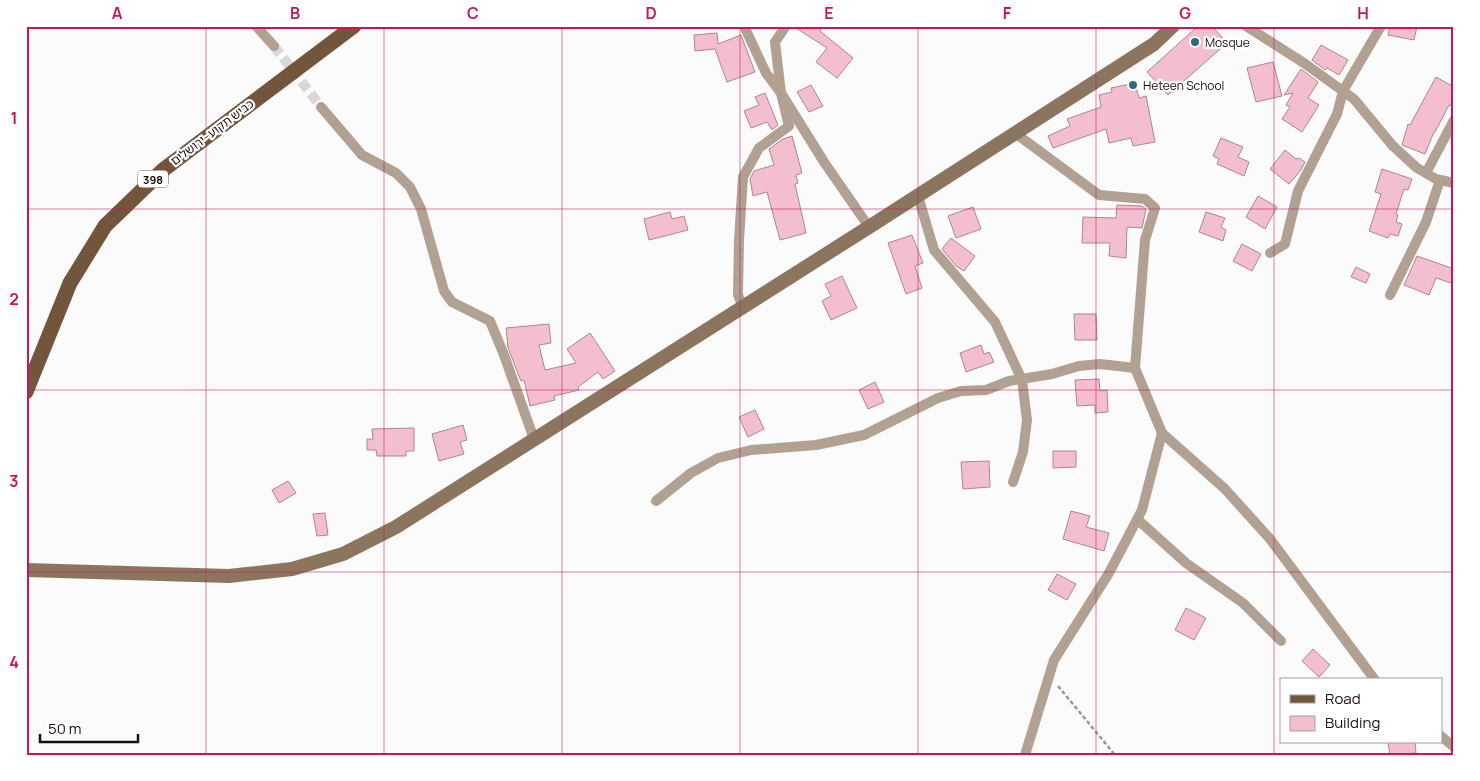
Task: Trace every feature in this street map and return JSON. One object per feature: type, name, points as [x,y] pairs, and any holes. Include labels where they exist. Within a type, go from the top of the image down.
[{"type":"main road","name":"כביש תקוע–ירושלים","points":[[26,392],[70,283],[104,226],[163,170],[354,26]]},
{"type":"street","points":[[256,26],[274,46]]},
{"type":"street","points":[[744,26],[766,73],[869,227]]},
{"type":"street","points":[[743,308],[738,295],[743,177],[759,148],[789,126],[781,93],[775,42],[786,26]]},
{"type":"street","points":[[26,570],[229,576],[292,569],[343,554],[396,526],[743,308],[1154,44],[1173,26]]},
{"type":"street","points":[[1246,26],[1304,63],[1354,99],[1392,145],[1417,168],[1440,180],[1454,183]]},
{"type":"street","points":[[1270,253],[1285,244],[1298,191],[1337,114],[1343,92],[1381,26]]},
{"type":"street","points":[[321,107],[362,155],[396,173],[410,187],[421,209],[444,290],[452,302],[490,321],[504,354],[534,439]]},
{"type":"street","points":[[1426,173],[1454,120]]},
{"type":"street","points":[[1015,133],[1099,195],[1145,199],[1155,208],[1145,240],[1135,368],[1162,433],[1225,489],[1270,539],[1374,678]]},
{"type":"street","points":[[1390,295],[1426,222],[1440,180]]},
{"type":"street","points":[[918,196],[934,250],[995,322],[1022,380],[1026,420],[1023,452],[1013,482]]},
{"type":"street","points":[[656,501],[691,472],[718,458],[751,450],[816,445],[864,435],[938,398],[961,391],[986,390],[1009,381],[1052,374],[1079,366],[1100,364],[1135,368]]},
{"type":"street","points":[[1025,755],[1054,660],[1109,573],[1142,510],[1162,433]]},
{"type":"street","points":[[1137,519],[1186,563],[1243,603],[1281,641]]},
{"type":"street","points":[[1442,737],[1454,747]]},
{"type":"path","points":[[1050,675],[1115,755]]},
{"type":"building","points":[[793,26],[823,26],[820,31],[853,58],[837,78],[816,62],[827,48]]},
{"type":"building","points":[[1198,26],[1212,26],[1227,43],[1168,95],[1147,72]]},
{"type":"building","points":[[1390,26],[1417,26],[1414,40],[1388,35]]},
{"type":"building","points":[[717,33],[718,44],[741,35],[755,72],[727,82],[715,49],[695,51],[694,35]]},
{"type":"building","points":[[1321,45],[1348,60],[1339,75],[1327,68],[1325,70],[1312,60]]},
{"type":"building","points":[[1273,62],[1282,96],[1256,102],[1247,68]]},
{"type":"building","points":[[1301,69],[1318,82],[1308,98],[1319,105],[1302,132],[1282,119],[1290,107],[1286,105],[1293,93],[1284,95]]},
{"type":"building","points":[[1436,77],[1454,87],[1454,99],[1434,132],[1425,154],[1402,145],[1408,124],[1410,125]]},
{"type":"building","points":[[1135,83],[1139,98],[1146,96],[1155,142],[1133,146],[1131,138],[1109,143],[1106,129],[1053,148],[1048,136],[1070,126],[1067,119],[1101,107],[1099,95],[1112,92],[1111,88]]},
{"type":"building","points":[[811,85],[823,106],[809,112],[797,92]]},
{"type":"building","points":[[765,93],[778,125],[772,130],[767,122],[751,128],[744,111],[759,105],[755,97]]},
{"type":"building","points":[[792,136],[802,173],[796,175],[798,183],[795,184],[806,233],[780,240],[767,192],[753,196],[750,179],[754,171],[774,165],[769,149],[783,139]]},
{"type":"building","points":[[1221,138],[1243,147],[1238,157],[1249,162],[1244,176],[1217,164],[1219,159],[1213,156]]},
{"type":"building","points":[[1285,150],[1296,159],[1299,158],[1305,162],[1289,184],[1270,169]]},
{"type":"building","points":[[1382,169],[1412,179],[1408,190],[1404,189],[1396,214],[1398,215],[1396,222],[1402,224],[1398,236],[1390,234],[1388,238],[1369,231],[1381,194],[1375,192]]},
{"type":"building","points":[[1258,196],[1277,207],[1265,229],[1246,217]]},
{"type":"building","points":[[1117,205],[1142,206],[1146,209],[1142,228],[1127,227],[1126,258],[1109,256],[1110,243],[1082,243],[1083,217],[1116,218]]},
{"type":"building","points":[[973,207],[981,229],[956,238],[948,216]]},
{"type":"building","points":[[670,212],[672,219],[684,216],[688,230],[649,240],[644,219]]},
{"type":"building","points":[[1206,212],[1225,218],[1221,227],[1226,230],[1223,241],[1199,232]]},
{"type":"building","points":[[912,235],[923,263],[915,266],[922,288],[906,294],[888,243]]},
{"type":"building","points":[[951,238],[975,256],[964,271],[956,266],[942,249]]},
{"type":"building","points":[[1242,244],[1261,254],[1252,271],[1233,261]]},
{"type":"building","points":[[1417,256],[1454,269],[1454,284],[1436,278],[1429,295],[1404,285]]},
{"type":"building","points":[[1356,267],[1370,274],[1366,283],[1351,277]]},
{"type":"building","points":[[842,276],[857,308],[831,320],[822,301],[831,296],[825,284]]},
{"type":"building","points":[[1074,314],[1096,314],[1097,340],[1075,340]]},
{"type":"building","points":[[549,324],[551,343],[539,345],[545,370],[576,363],[567,349],[590,333],[615,371],[603,379],[598,372],[578,387],[579,390],[554,396],[555,400],[530,406],[524,380],[521,381],[508,348],[506,328]]},
{"type":"building","points":[[981,345],[984,354],[989,352],[994,362],[966,372],[960,353]]},
{"type":"building","points":[[1099,379],[1100,391],[1107,390],[1108,412],[1095,413],[1095,405],[1077,406],[1075,380]]},
{"type":"building","points":[[875,382],[884,402],[868,409],[859,390]]},
{"type":"building","points":[[755,410],[764,429],[748,437],[739,417]]},
{"type":"building","points":[[463,425],[467,440],[460,442],[464,454],[439,461],[432,434]]},
{"type":"building","points":[[414,428],[414,451],[406,451],[406,456],[377,456],[376,450],[367,450],[367,439],[373,439],[372,429]]},
{"type":"building","points":[[1053,451],[1076,451],[1076,467],[1053,468]]},
{"type":"building","points":[[989,461],[990,487],[963,489],[961,462]]},
{"type":"building","points":[[288,481],[296,493],[279,503],[272,490]]},
{"type":"building","points":[[1071,511],[1090,516],[1086,527],[1109,533],[1104,551],[1063,539]]},
{"type":"building","points":[[325,513],[328,535],[317,536],[313,514]]},
{"type":"building","points":[[1057,574],[1076,584],[1067,600],[1048,590]]},
{"type":"building","points":[[1186,608],[1206,618],[1194,640],[1175,630]]},
{"type":"building","points":[[1313,649],[1330,665],[1319,677],[1302,661]]},
{"type":"building","points":[[1388,744],[1415,744],[1416,753],[1390,755]]},
{"type":"tunnel","points":[[274,46],[321,107]]},
{"type":"place","name":"Mosque","points":[[1195,42]]},
{"type":"place","name":"Heteen School","points":[[1133,85]]}]
